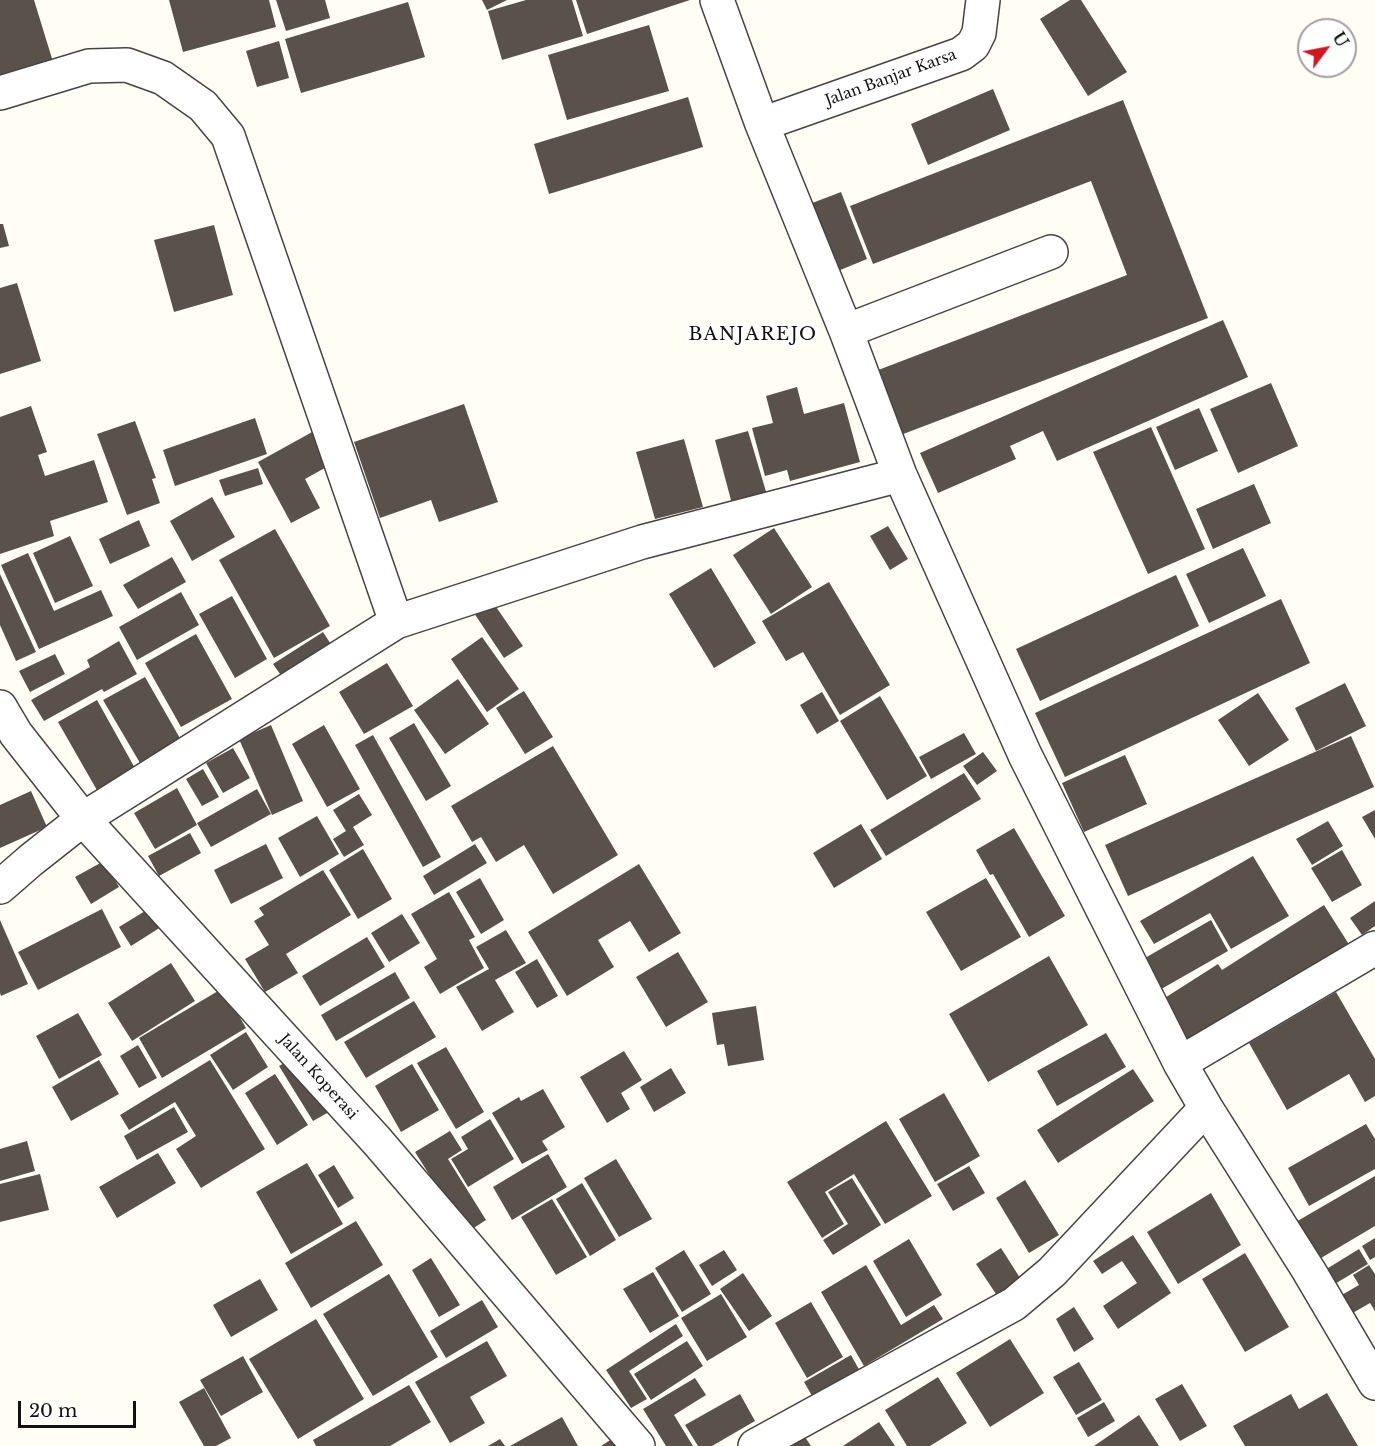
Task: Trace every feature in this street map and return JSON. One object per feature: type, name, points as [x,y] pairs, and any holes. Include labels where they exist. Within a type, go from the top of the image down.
[{"type":"street","points":[[717,0],[762,124],[846,331],[900,475],[1025,755],[1180,1063],[1309,1271],[1375,1383]]},
{"type":"street","name":"Jalan Banjar Karsa","points":[[762,124],[961,54],[973,45],[979,33],[983,0]]},
{"type":"street","points":[[0,93],[89,66],[127,65],[163,78],[203,106],[228,136],[396,622]]},
{"type":"street","points":[[846,331],[1051,252]]},
{"type":"street","points":[[0,887],[83,819],[396,622],[642,542],[900,475]]},
{"type":"street","name":"Jalan Koperasi","points":[[0,707],[16,734],[83,819],[377,1141],[638,1446]]},
{"type":"street","points":[[1180,1063],[1375,948]]},
{"type":"street","points":[[755,1446],[1014,1304],[1052,1272],[1206,1108]]},
{"type":"building","points":[[0,0],[34,0],[54,65],[0,82]]},
{"type":"building","points":[[169,0],[269,0],[276,27],[183,52]]},
{"type":"building","points":[[276,0],[325,0],[330,18],[286,31]]},
{"type":"building","points":[[482,0],[507,0],[487,10]]},
{"type":"building","points":[[526,0],[572,0],[583,36],[502,60],[488,11]]},
{"type":"building","points":[[576,0],[690,0],[587,34]]},
{"type":"building","points":[[1070,0],[1081,0],[1127,72],[1088,96],[1040,19]]},
{"type":"building","points":[[408,2],[425,57],[301,93],[285,39]]},
{"type":"building","points":[[649,25],[669,91],[567,120],[548,55]]},
{"type":"building","points":[[279,41],[289,78],[257,87],[246,51]]},
{"type":"building","points":[[993,89],[1010,130],[928,165],[911,124]]},
{"type":"building","points":[[688,97],[703,147],[549,194],[534,144]]},
{"type":"building","points":[[1123,100],[1208,318],[898,436],[873,372],[1127,275],[1091,181],[873,264],[850,206]]},
{"type":"building","points":[[841,192],[867,259],[833,273],[807,205]]},
{"type":"building","points":[[0,224],[3,224],[9,246],[0,248]]},
{"type":"building","points":[[214,225],[233,295],[174,312],[154,240]]},
{"type":"building","points":[[17,283],[41,361],[0,374],[0,288]]},
{"type":"building","points":[[1223,320],[1248,377],[1057,461],[1043,431],[1010,446],[1016,459],[938,493],[920,453]]},
{"type":"building","points":[[1271,383],[1298,446],[1238,473],[1210,409]]},
{"type":"building","points":[[797,387],[804,414],[844,403],[860,462],[790,481],[787,470],[765,476],[752,428],[773,423],[766,396]]},
{"type":"building","points":[[464,404],[498,502],[439,522],[431,500],[380,518],[354,442]]},
{"type":"building","points":[[31,406],[47,452],[38,455],[45,476],[94,460],[108,502],[50,521],[54,536],[0,554],[0,417]]},
{"type":"building","points":[[1199,408],[1218,451],[1175,470],[1156,427]]},
{"type":"building","points":[[255,418],[267,454],[175,486],[163,450]]},
{"type":"building","points":[[135,421],[156,478],[152,479],[160,503],[127,515],[97,434]]},
{"type":"building","points":[[1151,427],[1205,549],[1148,574],[1093,452]]},
{"type":"building","points":[[314,431],[332,464],[305,479],[320,508],[291,523],[258,462]]},
{"type":"building","points":[[748,431],[767,495],[732,504],[715,440]]},
{"type":"building","points":[[684,439],[703,507],[655,519],[636,452]]},
{"type":"building","points":[[258,468],[263,484],[225,496],[219,480]]},
{"type":"building","points":[[1254,484],[1271,523],[1213,549],[1196,509]]},
{"type":"building","points":[[212,497],[235,537],[192,561],[170,521]]},
{"type":"building","points":[[139,520],[150,546],[110,564],[99,539]]},
{"type":"building","points":[[888,526],[908,559],[890,570],[870,536]]},
{"type":"building","points":[[774,528],[812,587],[771,614],[733,555]]},
{"type":"building","points":[[275,529],[330,626],[274,658],[219,560]]},
{"type":"building","points":[[70,536],[93,586],[55,603],[33,553]]},
{"type":"building","points":[[1243,548],[1266,596],[1209,623],[1186,574]]},
{"type":"building","points":[[28,553],[54,611],[101,590],[113,616],[39,649],[1,565]]},
{"type":"building","points":[[172,557],[186,582],[138,609],[123,585]]},
{"type":"building","points":[[711,568],[756,643],[714,668],[669,594]]},
{"type":"building","points":[[0,574],[36,652],[16,661],[0,625]]},
{"type":"building","points":[[1176,575],[1199,626],[1040,701],[1016,649]]},
{"type":"building","points":[[829,582],[890,685],[840,715],[803,652],[786,661],[762,621]]},
{"type":"building","points":[[181,592],[199,625],[137,660],[119,627]]},
{"type":"building","points":[[232,596],[267,659],[235,678],[199,614]]},
{"type":"building","points":[[1281,599],[1310,663],[1065,777],[1035,713]]},
{"type":"building","points":[[492,601],[523,646],[504,658],[474,613]]},
{"type":"building","points":[[323,632],[334,649],[285,681],[273,664]]},
{"type":"building","points":[[196,634],[232,699],[181,727],[145,663]]},
{"type":"building","points":[[482,637],[519,689],[487,712],[451,659]]},
{"type":"building","points":[[119,641],[137,674],[104,692],[102,689],[44,721],[31,700],[90,667],[87,660]]},
{"type":"building","points":[[55,654],[65,674],[30,692],[19,671]]},
{"type":"building","points":[[387,663],[413,706],[364,734],[339,692]]},
{"type":"building","points":[[145,677],[181,740],[140,763],[103,700]]},
{"type":"building","points":[[458,679],[489,724],[445,754],[414,710]]},
{"type":"building","points":[[1345,683],[1366,726],[1316,751],[1295,708]]},
{"type":"building","points":[[524,691],[553,737],[525,754],[496,708]]},
{"type":"building","points":[[822,692],[839,721],[817,734],[800,705]]},
{"type":"building","points":[[1258,693],[1289,740],[1249,766],[1218,720]]},
{"type":"building","points":[[880,696],[927,776],[887,800],[840,721]]},
{"type":"building","points":[[97,700],[136,770],[98,792],[58,722]]},
{"type":"building","points":[[414,723],[451,786],[426,801],[389,738]]},
{"type":"building","points":[[271,725],[303,801],[272,815],[239,739]]},
{"type":"building","points":[[324,725],[360,789],[327,807],[292,744]]},
{"type":"building","points":[[964,733],[976,754],[931,779],[919,757]]},
{"type":"building","points":[[373,735],[441,857],[423,867],[355,745]]},
{"type":"building","points":[[1351,736],[1374,787],[1128,896],[1105,845]]},
{"type":"building","points":[[553,746],[618,855],[553,894],[524,845],[496,862],[481,837],[472,842],[451,806]]},
{"type":"building","points":[[233,748],[250,778],[223,793],[206,763]]},
{"type":"building","points":[[983,752],[997,771],[977,785],[963,766]]},
{"type":"building","points":[[1125,755],[1147,804],[1084,832],[1062,783]]},
{"type":"building","points":[[203,769],[219,797],[202,806],[186,779]]},
{"type":"building","points":[[964,773],[981,799],[886,856],[870,830]]},
{"type":"building","points":[[177,788],[197,825],[155,849],[134,813]]},
{"type":"building","points":[[257,789],[271,814],[211,847],[197,823]]},
{"type":"building","points":[[31,791],[47,827],[0,848],[0,805]]},
{"type":"building","points":[[359,794],[372,815],[353,827],[364,845],[344,857],[333,839],[346,831],[333,810]]},
{"type":"building","points":[[1375,810],[1375,839],[1362,817]]},
{"type":"building","points":[[317,816],[339,854],[300,877],[278,838]]},
{"type":"building","points":[[1328,821],[1343,846],[1312,865],[1296,839]]},
{"type":"building","points":[[861,824],[882,859],[834,888],[813,853]]},
{"type":"building","points":[[1014,828],[1065,916],[1029,937],[993,874],[990,875],[976,850]]},
{"type":"building","points":[[190,833],[201,853],[159,876],[148,856]]},
{"type":"building","points":[[266,844],[283,878],[231,904],[214,870]]},
{"type":"building","points":[[475,844],[487,863],[434,895],[423,876]]},
{"type":"building","points":[[363,849],[392,899],[358,919],[329,870]]},
{"type":"building","points":[[1342,850],[1362,885],[1332,902],[1311,868]]},
{"type":"building","points":[[1253,856],[1289,916],[1231,949],[1210,913],[1154,944],[1140,921]]},
{"type":"building","points":[[104,861],[119,887],[91,904],[75,877]]},
{"type":"building","points":[[639,864],[681,933],[649,952],[630,921],[598,940],[614,967],[567,996],[528,932]]},
{"type":"building","points":[[323,870],[351,915],[286,954],[298,973],[265,992],[245,959],[269,945],[254,921],[264,915],[259,908]]},
{"type":"building","points":[[480,878],[504,920],[481,934],[456,892]]},
{"type":"building","points":[[986,878],[1021,937],[961,971],[926,912]]},
{"type":"building","points":[[449,892],[475,937],[469,940],[484,968],[440,994],[424,967],[437,959],[411,914]]},
{"type":"building","points":[[1375,901],[1375,926],[1362,935],[1350,918]]},
{"type":"building","points":[[1324,905],[1350,946],[1189,1047],[1160,1001],[1218,964],[1222,970]]},
{"type":"building","points":[[150,908],[161,927],[131,946],[119,927]]},
{"type":"building","points":[[102,909],[121,947],[38,990],[18,952]]},
{"type":"building","points":[[402,914],[420,943],[389,962],[371,933]]},
{"type":"building","points":[[0,920],[28,984],[1,996],[0,993]]},
{"type":"building","points":[[1211,920],[1228,951],[1156,992],[1138,962]]},
{"type":"building","points":[[506,930],[526,963],[495,980],[514,1012],[482,1031],[456,987],[489,969],[476,947]]},
{"type":"building","points":[[367,937],[385,967],[320,1006],[302,976]]},
{"type":"building","points":[[678,952],[708,1002],[666,1027],[636,977]]},
{"type":"building","points":[[1049,956],[1088,1025],[988,1082],[949,1014]]},
{"type":"building","points":[[537,959],[558,996],[537,1008],[515,972]]},
{"type":"building","points":[[171,963],[195,1001],[132,1041],[108,1003]]},
{"type":"building","points":[[395,972],[410,998],[336,1041],[321,1015]]},
{"type":"building","points":[[223,988],[246,1028],[162,1078],[139,1038]]},
{"type":"building","points":[[1336,992],[1375,1059],[1375,1096],[1365,1102],[1349,1074],[1287,1110],[1249,1043]]},
{"type":"building","points":[[414,1001],[436,1037],[366,1078],[344,1042]]},
{"type":"building","points":[[756,1006],[764,1060],[728,1066],[724,1044],[717,1045],[712,1013]]},
{"type":"building","points":[[78,1013],[102,1055],[59,1079],[36,1036]]},
{"type":"building","points":[[246,1032],[268,1067],[233,1090],[210,1055]]},
{"type":"building","points":[[1106,1033],[1126,1067],[1057,1106],[1037,1071]]},
{"type":"building","points":[[138,1045],[157,1078],[139,1088],[120,1056]]},
{"type":"building","points":[[446,1047],[484,1112],[456,1129],[417,1063]]},
{"type":"building","points":[[624,1051],[642,1080],[621,1093],[630,1109],[607,1123],[580,1077]]},
{"type":"building","points":[[295,1057],[329,1112],[313,1121],[279,1066]]},
{"type":"building","points":[[99,1060],[119,1094],[71,1121],[52,1087]]},
{"type":"building","points":[[210,1060],[265,1149],[201,1188],[176,1149],[196,1136],[175,1102],[129,1130],[120,1115]]},
{"type":"building","points":[[412,1064],[439,1110],[401,1132],[375,1086]]},
{"type":"building","points":[[671,1068],[686,1093],[654,1112],[640,1087]]},
{"type":"building","points":[[1133,1069],[1154,1101],[1058,1163],[1037,1130]]},
{"type":"building","points":[[275,1074],[308,1125],[277,1145],[245,1093]]},
{"type":"building","points":[[543,1089],[565,1127],[542,1141],[548,1150],[522,1164],[492,1113],[519,1097],[521,1101]]},
{"type":"building","points":[[944,1093],[980,1156],[935,1182],[899,1119]]},
{"type":"building","points":[[174,1107],[188,1132],[137,1160],[124,1136]]},
{"type":"building","points":[[490,1119],[514,1159],[468,1187],[451,1159],[468,1149],[461,1137]]},
{"type":"building","points":[[886,1121],[932,1196],[885,1224],[854,1174],[825,1192],[844,1224],[822,1238],[787,1182]]},
{"type":"building","points":[[1366,1124],[1375,1139],[1375,1169],[1309,1206],[1288,1168]]},
{"type":"building","points":[[450,1131],[462,1150],[448,1159],[486,1220],[466,1233],[415,1152]]},
{"type":"building","points":[[27,1141],[35,1171],[0,1181],[0,1149]]},
{"type":"building","points":[[158,1153],[176,1183],[117,1218],[99,1187]]},
{"type":"building","points":[[548,1154],[567,1187],[512,1220],[493,1187]]},
{"type":"building","points":[[616,1159],[652,1219],[619,1237],[584,1178]]},
{"type":"building","points":[[307,1163],[343,1224],[291,1254],[256,1192]]},
{"type":"building","points":[[334,1165],[354,1198],[338,1208],[318,1175]]},
{"type":"building","points":[[969,1166],[985,1193],[953,1211],[937,1184]]},
{"type":"building","points":[[40,1174],[49,1210],[0,1222],[0,1184]]},
{"type":"building","points":[[1375,1176],[1375,1226],[1316,1261],[1294,1223]]},
{"type":"building","points":[[852,1178],[881,1225],[833,1255],[823,1240],[848,1224],[828,1192]]},
{"type":"building","points":[[1025,1180],[1059,1235],[1029,1253],[996,1198]]},
{"type":"building","points":[[582,1183],[616,1240],[590,1256],[556,1199]]},
{"type":"building","points":[[1211,1193],[1241,1245],[1178,1284],[1147,1232]]},
{"type":"building","points":[[552,1199],[587,1257],[556,1275],[521,1217]]},
{"type":"building","points":[[356,1221],[383,1265],[311,1308],[285,1263]]},
{"type":"building","points":[[1133,1235],[1171,1293],[1118,1329],[1103,1306],[1137,1283],[1122,1261],[1102,1274],[1093,1261]]},
{"type":"building","points":[[1375,1238],[1375,1257],[1370,1260],[1362,1246]]},
{"type":"building","points":[[909,1239],[942,1295],[906,1317],[873,1261]]},
{"type":"building","points":[[1001,1248],[1022,1281],[998,1297],[976,1264]]},
{"type":"building","points":[[1359,1249],[1368,1264],[1328,1288],[1320,1273]]},
{"type":"building","points":[[684,1250],[711,1294],[682,1312],[655,1268]]},
{"type":"building","points":[[724,1250],[737,1270],[712,1286],[699,1265]]},
{"type":"building","points":[[1245,1253],[1289,1327],[1245,1352],[1202,1279]]},
{"type":"building","points":[[431,1258],[460,1305],[439,1317],[412,1270]]},
{"type":"building","points":[[866,1265],[901,1325],[934,1305],[943,1319],[864,1366],[821,1292]]},
{"type":"building","points":[[1369,1265],[1375,1274],[1375,1311],[1370,1303],[1351,1314],[1340,1296],[1359,1285],[1353,1275]]},
{"type":"building","points":[[653,1272],[679,1316],[650,1333],[623,1289]]},
{"type":"building","points":[[743,1273],[772,1316],[749,1331],[720,1289]]},
{"type":"building","points":[[389,1274],[438,1357],[373,1396],[323,1314]]},
{"type":"building","points":[[260,1279],[278,1310],[231,1337],[213,1305]]},
{"type":"building","points":[[721,1294],[747,1337],[707,1361],[681,1318]]},
{"type":"building","points":[[482,1300],[498,1327],[446,1358],[430,1331]]},
{"type":"building","points":[[811,1302],[843,1357],[807,1378],[775,1323]]},
{"type":"building","points":[[1074,1307],[1094,1339],[1074,1352],[1056,1319]]},
{"type":"building","points":[[316,1319],[364,1399],[298,1439],[249,1359]]},
{"type":"building","points":[[676,1324],[683,1336],[629,1371],[647,1399],[631,1408],[606,1370]]},
{"type":"building","points":[[1010,1339],[1044,1393],[990,1427],[956,1373]]},
{"type":"building","points":[[487,1341],[507,1376],[470,1397],[485,1423],[450,1443],[415,1382]]},
{"type":"building","points":[[687,1341],[703,1366],[651,1400],[634,1374]]},
{"type":"building","points":[[851,1355],[861,1373],[815,1401],[804,1382]]},
{"type":"building","points":[[243,1356],[263,1392],[221,1416],[200,1380]]},
{"type":"building","points":[[1079,1362],[1102,1400],[1076,1415],[1053,1377]]},
{"type":"building","points":[[938,1377],[967,1423],[930,1446],[907,1446],[885,1410]]},
{"type":"building","points":[[695,1378],[706,1395],[674,1415],[693,1446],[666,1446],[643,1409]]},
{"type":"building","points":[[1182,1384],[1207,1426],[1180,1441],[1155,1399]]},
{"type":"building","points":[[409,1385],[431,1422],[390,1446],[316,1446],[313,1440]]},
{"type":"building","points":[[204,1388],[231,1438],[216,1446],[204,1446],[179,1402]]},
{"type":"building","points":[[1327,1393],[1358,1446],[1245,1446],[1233,1426],[1291,1394],[1299,1409]]},
{"type":"building","points":[[740,1394],[755,1421],[712,1446],[698,1446],[685,1425]]},
{"type":"building","points":[[1104,1402],[1115,1421],[1088,1437],[1077,1418]]},
{"type":"building","points":[[1139,1415],[1159,1446],[1094,1446]]},
{"type":"building","points":[[562,1417],[578,1446],[510,1446]]},
{"type":"building","points":[[879,1422],[895,1446],[843,1446]]},
{"type":"building","points":[[801,1431],[811,1446],[778,1446]]},
{"type":"building","points":[[618,1435],[626,1446],[601,1446]]},
{"type":"building","points":[[500,1439],[505,1446],[488,1446]]},
{"type":"district","name":"BANJAREJO","points":[[753,335]]}]
